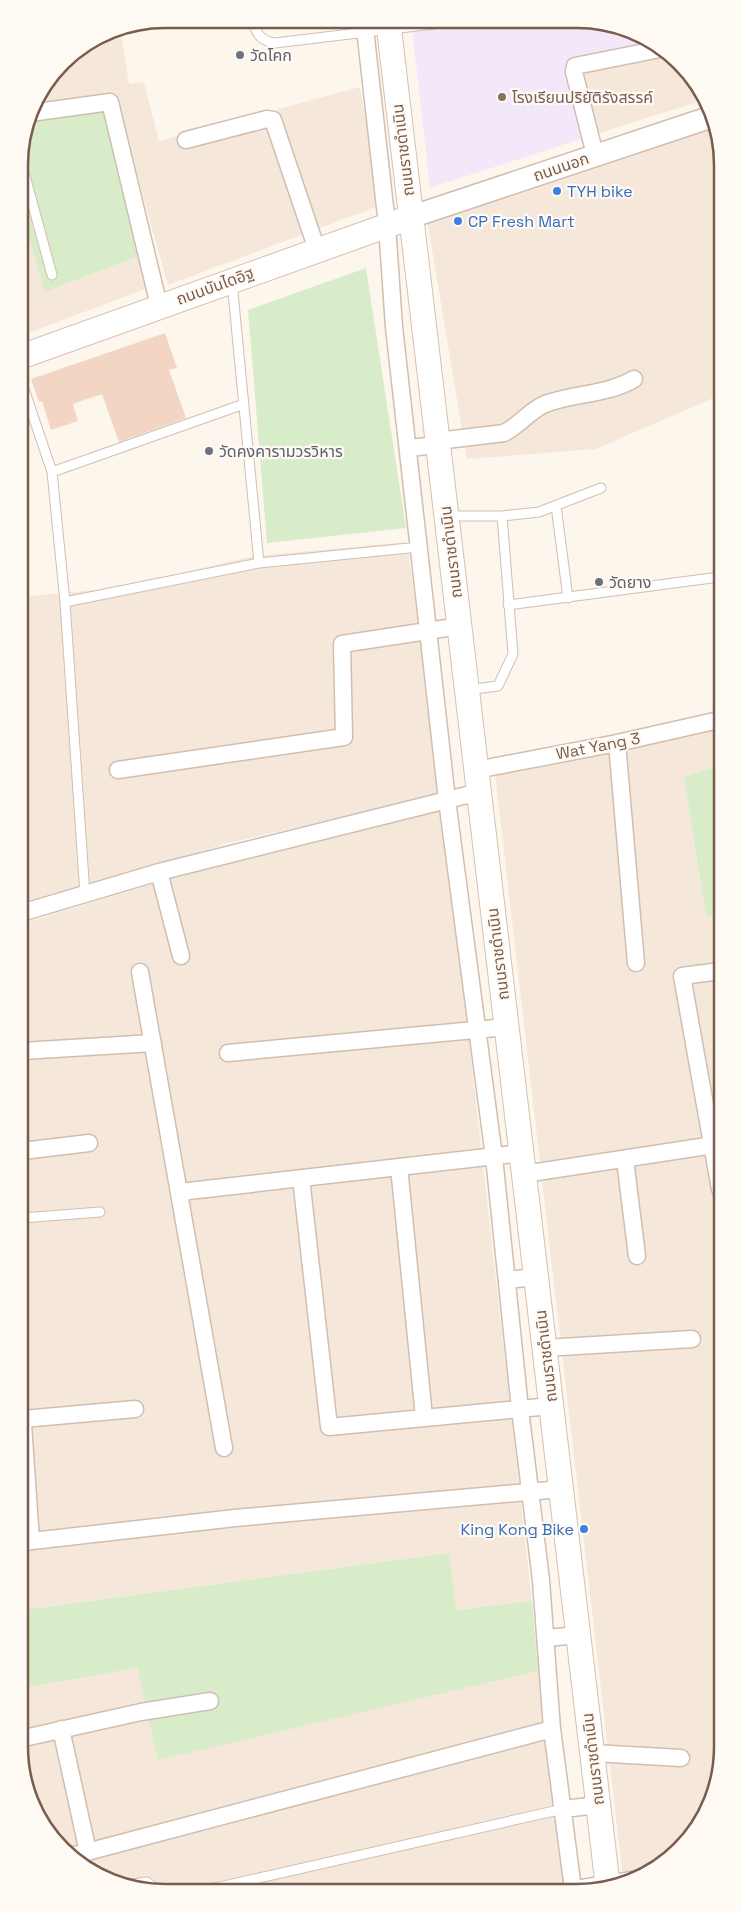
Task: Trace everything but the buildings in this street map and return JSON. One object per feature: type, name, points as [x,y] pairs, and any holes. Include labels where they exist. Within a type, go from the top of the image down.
[{"type":"main road","name":"ถนนราชดำเนิน","points":[[388,28],[607,1881]]},
{"type":"main road","name":"ถนนบันไดอิฐ","points":[[28,354],[411,217]]},
{"type":"street","points":[[364,28],[387,224],[394,327],[428,631],[447,800],[494,1157],[546,1638],[552,1728],[572,1884]]},
{"type":"street","points":[[595,156],[574,72],[575,66],[652,51]]},
{"type":"street","points":[[38,112],[110,102],[159,306]]},
{"type":"street","points":[[186,140],[267,119],[272,120],[316,250]]},
{"type":"street","name":"ถนนนอก","points":[[411,217],[705,119]]},
{"type":"street","points":[[408,448],[504,432],[514,427],[535,409],[546,404],[598,392],[634,379]]},
{"type":"street","points":[[118,770],[344,737],[342,644],[460,626]]},
{"type":"street","name":"Wat Yang 3","points":[[28,912],[159,872],[447,800],[478,781],[617,743],[714,721]]},
{"type":"street","points":[[617,743],[636,963]]},
{"type":"street","points":[[159,872],[181,956]]},
{"type":"street","points":[[140,972],[224,1448]]},
{"type":"street","points":[[713,972],[682,976],[713,1132]]},
{"type":"street","points":[[228,1053],[507,1027]]},
{"type":"street","points":[[28,1052],[152,1043]]},
{"type":"street","points":[[28,1150],[89,1143]]},
{"type":"street","points":[[180,1192],[494,1157],[523,1164],[624,1160],[713,1145]]},
{"type":"street","points":[[624,1160],[637,1256]]},
{"type":"street","points":[[399,1167],[424,1417]]},
{"type":"street","points":[[300,1178],[329,1427],[552,1406]]},
{"type":"street","points":[[507,1280],[536,1277]]},
{"type":"street","points":[[545,1348],[692,1339]]},
{"type":"street","points":[[28,1419],[135,1410]]},
{"type":"street","points":[[28,1542],[235,1518],[561,1489]]},
{"type":"street","points":[[546,1638],[579,1636]]},
{"type":"street","points":[[28,1737],[141,1712],[210,1702]]},
{"type":"street","points":[[79,1854],[552,1728]]},
{"type":"street","points":[[61,1730],[88,1852]]},
{"type":"street","points":[[593,1753],[681,1758]]},
{"type":"street","points":[[563,1809],[599,1805]]},
{"type":"lane","points":[[255,28],[256,33],[269,42],[358,28]]},
{"type":"lane","points":[[28,187],[52,275]]},
{"type":"lane","points":[[232,280],[259,562]]},
{"type":"lane","points":[[28,401],[52,472],[65,602],[85,895]]},
{"type":"lane","points":[[52,472],[244,404]]},
{"type":"lane","points":[[447,516],[502,516],[540,512],[601,488]]},
{"type":"lane","points":[[556,506],[568,598]]},
{"type":"lane","points":[[467,690],[498,686],[513,654],[502,516]]},
{"type":"lane","points":[[65,602],[259,562],[419,547]]},
{"type":"lane","points":[[508,605],[714,578]]},
{"type":"lane","points":[[28,1218],[100,1212]]},
{"type":"lane","points":[[232,1884],[563,1809]]},
{"type":"shaded area","name":"โรงเรียนปริยัติรังสรรค์","points":[[412,28],[585,28],[603,30],[620,35],[648,48],[577,59],[593,135],[430,188]]},
{"type":"shaded area","points":[[121,35],[129,84],[144,82],[159,141],[360,87],[375,173],[384,204],[168,285],[114,93],[43,103],[56,81],[74,62],[96,46]]},
{"type":"shaded area","points":[[648,48],[667,62],[679,74],[698,102],[593,135],[576,59]]},
{"type":"shaded area","points":[[708,125],[714,165],[714,398],[596,449],[467,459],[427,219]]},
{"type":"shaded area","points":[[28,234],[45,292],[139,256],[148,288],[28,333]]},
{"type":"shaded area","points":[[407,542],[440,794],[228,843],[28,906],[28,596],[117,588],[254,556]]},
{"type":"shaded area","points":[[714,727],[714,768],[684,777],[706,917],[714,915],[713,1756],[711,1774],[706,1791],[699,1808],[685,1831],[667,1850],[653,1861],[623,1876],[495,774]]},
{"type":"shaded area","points":[[443,808],[532,1601],[455,1610],[448,1553],[28,1609],[28,922],[238,858]]},
{"type":"shaded area","points":[[137,1668],[159,1759],[538,1671],[567,1884],[156,1884],[138,1882],[121,1877],[88,1861],[74,1850],[56,1831],[38,1800],[32,1783],[29,1765],[28,1687]]},
{"type":"green space","points":[[105,110],[139,256],[45,292],[28,234],[28,156],[35,121]]},
{"type":"green space","points":[[366,268],[406,528],[267,543],[248,310]]},
{"type":"green space","points":[[714,768],[714,915],[706,917],[684,777]]},
{"type":"green space","points":[[449,1553],[456,1610],[532,1601],[538,1671],[158,1760],[137,1668],[28,1687],[28,1609]]},
{"type":"place","name":"วัดโคก","points":[[240,55]]},
{"type":"place","name":"โรงเรียนปริยัติรังสรรค์","points":[[502,97]]},
{"type":"place","name":"TYH bike","points":[[557,191]]},
{"type":"place","name":"CP Fresh Mart","points":[[458,221]]},
{"type":"place","name":"วัดคงคารามวรวิหาร","points":[[209,451]]},
{"type":"place","name":"วัดยาง","points":[[599,582]]},
{"type":"place","name":"King Kong Bike","points":[[584,1529]]}]
